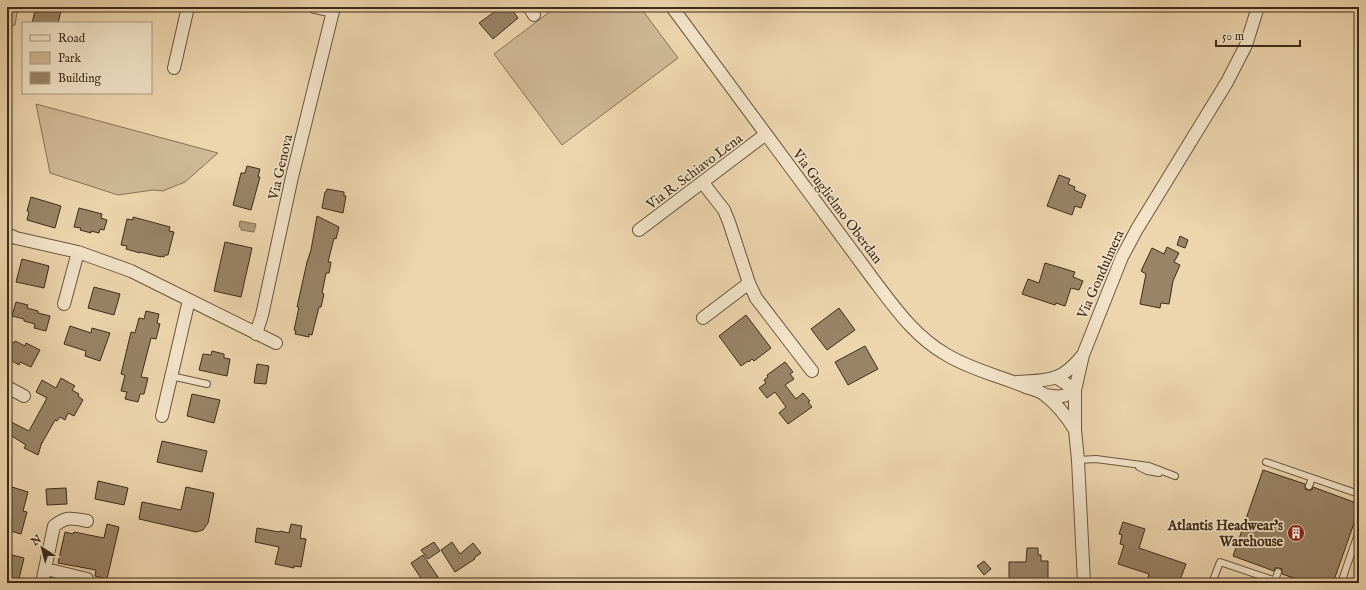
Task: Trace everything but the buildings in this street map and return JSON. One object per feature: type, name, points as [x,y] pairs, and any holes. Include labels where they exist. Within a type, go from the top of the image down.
[{"type":"street","points":[[174,68],[188,7]]},
{"type":"street","points":[[314,7],[334,9]]},
{"type":"street","name":"Via Guglielmo Oberdan","points":[[672,7],[904,320],[918,334],[933,346],[964,365],[1014,382],[1045,395],[1058,398],[1069,395],[1075,390]]},
{"type":"street","name":"Via Gondulmera","points":[[1084,583],[1078,460],[1075,430],[1075,390],[1083,355],[1122,257],[1137,229],[1227,82],[1246,45],[1258,7]]},
{"type":"street","name":"Via Genova","points":[[256,334],[262,315],[292,177],[334,9]]},
{"type":"street","name":"Via R. Schiavo Lena","points":[[639,230],[766,134]]},
{"type":"street","points":[[703,183],[724,210],[730,222],[749,283],[756,298],[812,371]]},
{"type":"street","points":[[10,238],[78,252],[130,271],[276,343]]},
{"type":"street","points":[[64,304],[78,252]]},
{"type":"street","points":[[703,318],[749,283]]},
{"type":"street","points":[[162,416],[188,300]]},
{"type":"street","name":"Via Guglielmo Oberdan","points":[[1014,382],[1052,380],[1068,371],[1083,355]]},
{"type":"street","points":[[1056,377],[1075,390]]},
{"type":"street","points":[[7,387],[24,396]]},
{"type":"street","name":"Via Guglielmo Oberdan","points":[[1045,395],[1065,414],[1075,430]]},
{"type":"street","points":[[42,583],[54,526],[62,520],[72,518],[87,521]]},
{"type":"street","points":[[46,569],[87,579]]},
{"type":"lane","points":[[171,376],[208,384]]},
{"type":"lane","points":[[1078,460],[1096,459],[1149,466],[1176,476],[1147,471],[1136,465]]},
{"type":"lane","points":[[1266,462],[1359,494]]},
{"type":"lane","points":[[1309,486],[1312,478]]},
{"type":"lane","points":[[1341,583],[1359,532]]},
{"type":"lane","points":[[1212,583],[1220,562],[1274,582],[1282,583]]},
{"type":"lane","points":[[1274,582],[1278,572]]},
{"type":"green space","points":[[7,7],[18,7],[15,25],[7,26]]},
{"type":"green space","points":[[556,7],[640,7],[678,58],[562,145],[494,54]]},
{"type":"green space","points":[[36,104],[218,153],[185,182],[163,191],[153,190],[118,195],[50,173]]},
{"type":"shaded area","points":[[240,221],[256,224],[254,232],[241,230],[241,227],[239,227]]},
{"type":"place","name":"Atlantis Headwear's Warehouse","points":[[1296,533]]}]
